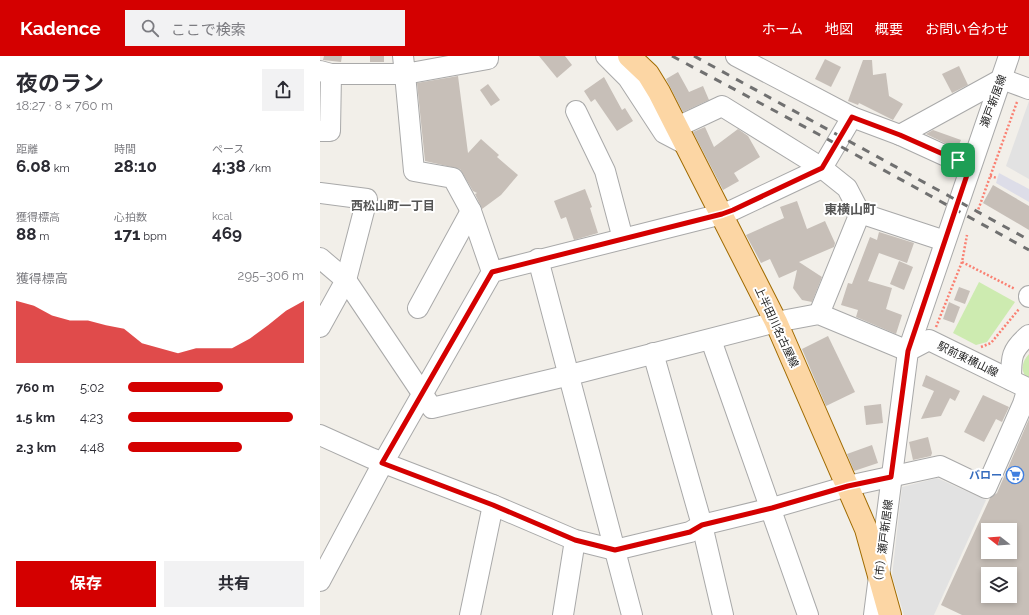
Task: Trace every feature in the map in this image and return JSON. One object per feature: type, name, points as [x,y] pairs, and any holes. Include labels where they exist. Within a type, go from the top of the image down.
[{"type":"main road","name":"上半田川名古屋線","points":[[629,56],[648,74],[722,214],[776,322],[866,529],[890,615]]},
{"type":"street","points":[[320,131],[330,131],[326,72],[488,59],[488,56]]},
{"type":"street","points":[[606,56],[628,78],[664,133],[681,136],[722,106],[822,168],[847,188],[860,213],[945,241]]},
{"type":"street","points":[[736,56],[852,117],[900,135],[970,166]]},
{"type":"street","name":"瀬戸新居線","points":[[908,351],[970,166],[1009,56]]},
{"type":"street","points":[[404,65],[414,171],[453,178],[471,211],[492,272]]},
{"type":"street","points":[[900,135],[1002,79],[1027,89]]},
{"type":"street","points":[[576,111],[605,171],[623,239]]},
{"type":"street","points":[[320,582],[382,463],[492,272],[538,259],[722,214],[822,168],[852,117]]},
{"type":"street","points":[[320,193],[367,199],[346,280],[320,327]]},
{"type":"street","points":[[418,308],[471,211]]},
{"type":"street","points":[[819,314],[860,213]]},
{"type":"street","points":[[320,258],[346,280],[421,394],[432,408],[570,376],[653,353],[711,340],[776,322],[819,314],[908,351]]},
{"type":"street","points":[[538,259],[632,615]]},
{"type":"street","points":[[320,435],[382,463],[493,505],[575,540],[615,550],[690,532],[702,525],[772,508],[848,486],[940,466],[986,488],[1023,404],[1023,385],[1011,358],[1017,345],[1029,335]]},
{"type":"street","points":[[711,340],[772,508],[808,615]]},
{"type":"street","name":"駅前東横山線","points":[[908,351],[929,340],[1023,385]]},
{"type":"street","name":"（市）瀬戸新居線","points":[[874,615],[908,351]]},
{"type":"street","points":[[653,353],[702,525],[724,615]]},
{"type":"street","points":[[470,615],[493,505]]},
{"type":"street","points":[[562,615],[575,540]]},
{"type":"path","points":[[977,213],[1017,102],[1027,89]]},
{"type":"path","points":[[990,176],[997,178]]},
{"type":"path","points":[[935,329],[962,262],[968,235]]},
{"type":"path","points":[[962,262],[1029,296],[991,343],[978,348]]},
{"type":"green space","points":[[979,282],[1015,302],[987,342],[976,345],[953,333]]},
{"type":"green space","points":[[1029,354],[1029,380],[1024,374],[1023,364],[1024,360]]},
{"type":"shaded area","points":[[1029,101],[1029,179],[1006,166]]},
{"type":"shaded area","points":[[999,173],[1029,189],[1029,202],[996,183]]},
{"type":"shaded area","points":[[937,478],[986,500],[934,615],[904,615],[892,576],[902,487]]},
{"type":"building","points":[[324,56],[342,56],[341,62],[323,60]]},
{"type":"building","points":[[370,56],[384,56],[384,62],[370,62]]},
{"type":"building","points":[[539,56],[565,56],[572,65],[557,78]]},
{"type":"building","points":[[825,59],[841,67],[831,87],[815,79]]},
{"type":"building","points":[[863,60],[872,60],[873,75],[886,73],[889,96],[903,104],[893,120],[859,103],[858,105],[848,101]]},
{"type":"building","points":[[959,66],[968,85],[952,93],[942,74]]},
{"type":"building","points":[[678,72],[689,92],[703,86],[709,100],[683,112],[666,79]]},
{"type":"building","points":[[458,76],[468,153],[481,139],[499,155],[497,157],[518,175],[501,195],[482,209],[475,194],[477,193],[473,191],[460,169],[425,161],[417,83]]},
{"type":"building","points":[[604,77],[622,110],[625,108],[633,121],[617,131],[595,99],[591,102],[584,91]]},
{"type":"building","points":[[488,84],[500,100],[491,106],[480,90]]},
{"type":"building","points":[[705,127],[714,147],[738,129],[748,136],[760,157],[734,173],[739,181],[723,190],[693,132]]},
{"type":"building","points":[[933,130],[961,140],[957,149],[926,134]]},
{"type":"building","points":[[993,185],[1029,206],[1029,230],[983,203]]},
{"type":"building","points":[[585,189],[592,207],[590,208],[598,233],[574,240],[566,217],[561,219],[554,201]]},
{"type":"building","points":[[797,201],[807,229],[825,221],[835,243],[834,247],[799,262],[822,277],[812,302],[802,300],[793,288],[797,270],[779,278],[770,259],[761,263],[746,235],[784,218],[780,207]]},
{"type":"building","points":[[879,232],[914,243],[907,263],[879,253],[868,281],[892,288],[886,309],[902,315],[896,334],[856,317],[858,310],[841,305],[848,283],[852,284],[870,237],[877,240]]},
{"type":"building","points":[[899,261],[913,267],[904,290],[890,284]]},
{"type":"building","points":[[959,287],[970,291],[965,304],[954,300]]},
{"type":"building","points":[[949,302],[960,307],[954,323],[943,319]]},
{"type":"building","points":[[828,336],[855,392],[826,406],[802,349]]},
{"type":"building","points":[[926,375],[960,391],[955,401],[950,398],[941,416],[921,419],[934,391],[922,386]]},
{"type":"building","points":[[983,395],[1009,407],[1002,422],[996,419],[984,442],[964,432]]},
{"type":"building","points":[[881,404],[883,423],[866,425],[864,406]]},
{"type":"building","name":"バロー","points":[[1029,419],[1029,615],[962,615],[941,605],[990,498],[997,493]]},
{"type":"building","points":[[928,437],[932,453],[931,456],[913,460],[909,442]]},
{"type":"building","points":[[872,445],[878,463],[854,471],[847,454]]},
{"type":"railway","points":[[672,56],[1029,250]]},
{"type":"railway","points":[[694,56],[1029,240]]},
{"type":"place","name":"バロー","points":[[1015,475]]},
{"type":"district","name":"西松山町一丁目","points":[[393,206]]},
{"type":"district","name":"東横山町","points":[[850,209]]},
{"type":"route","points":[[852,117],[900,135],[958,160],[970,166],[908,351],[891,477],[848,486],[772,508],[702,525],[690,532],[615,550],[575,540],[493,505],[382,463],[492,272],[733,210],[822,168],[852,117]]}]
